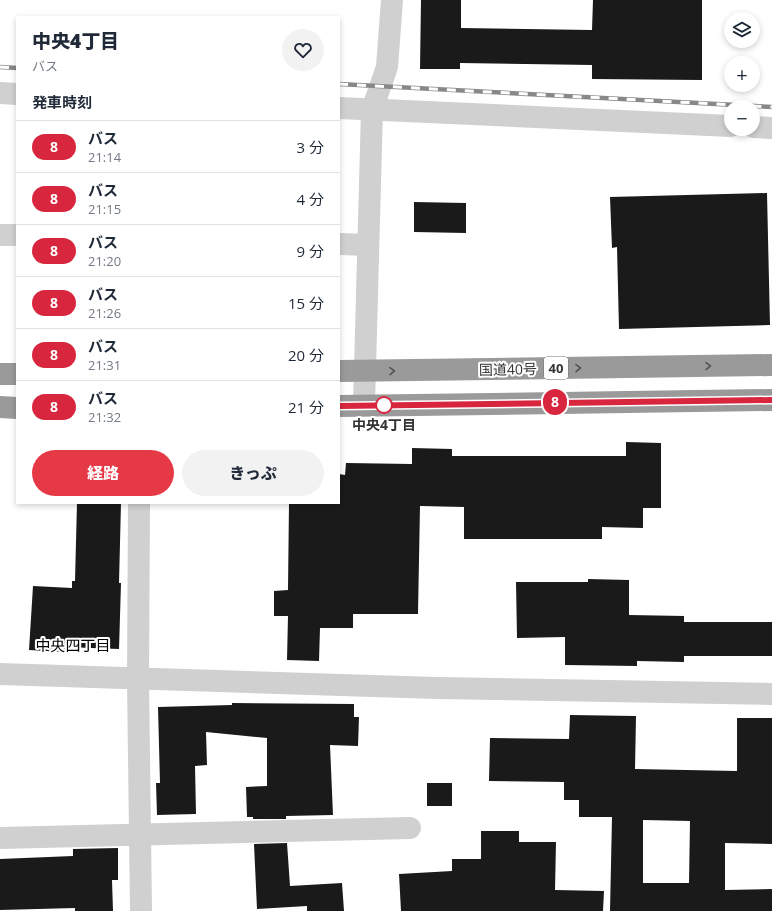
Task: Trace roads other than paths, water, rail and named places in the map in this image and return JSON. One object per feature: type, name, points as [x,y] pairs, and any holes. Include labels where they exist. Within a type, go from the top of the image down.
[{"type":"highway","name":"国道40号","points":[[340,371],[772,365]]},
{"type":"highway","points":[[0,374],[16,374]]},
{"type":"highway","points":[[340,406],[772,400]]},
{"type":"highway","points":[[0,408],[16,408]]},
{"type":"street","points":[[364,405],[372,110],[387,67],[392,0]]},
{"type":"street","points":[[0,93],[16,94]]},
{"type":"street","points":[[340,108],[724,126]]},
{"type":"street","points":[[760,127],[772,128]]},
{"type":"street","points":[[0,235],[16,235]]},
{"type":"street","points":[[340,244],[368,245]]},
{"type":"street","points":[[139,504],[138,679],[142,911]]},
{"type":"street","points":[[0,674],[437,688],[772,694]]},
{"type":"street","points":[[0,838],[410,828]]},
{"type":"railway","points":[[0,67],[16,68]]},
{"type":"railway","points":[[340,84],[772,107]]},
{"type":"place","name":"中央4丁目","points":[[384,405]]},
{"type":"district","name":"中央四丁目","points":[[73,645]]}]
